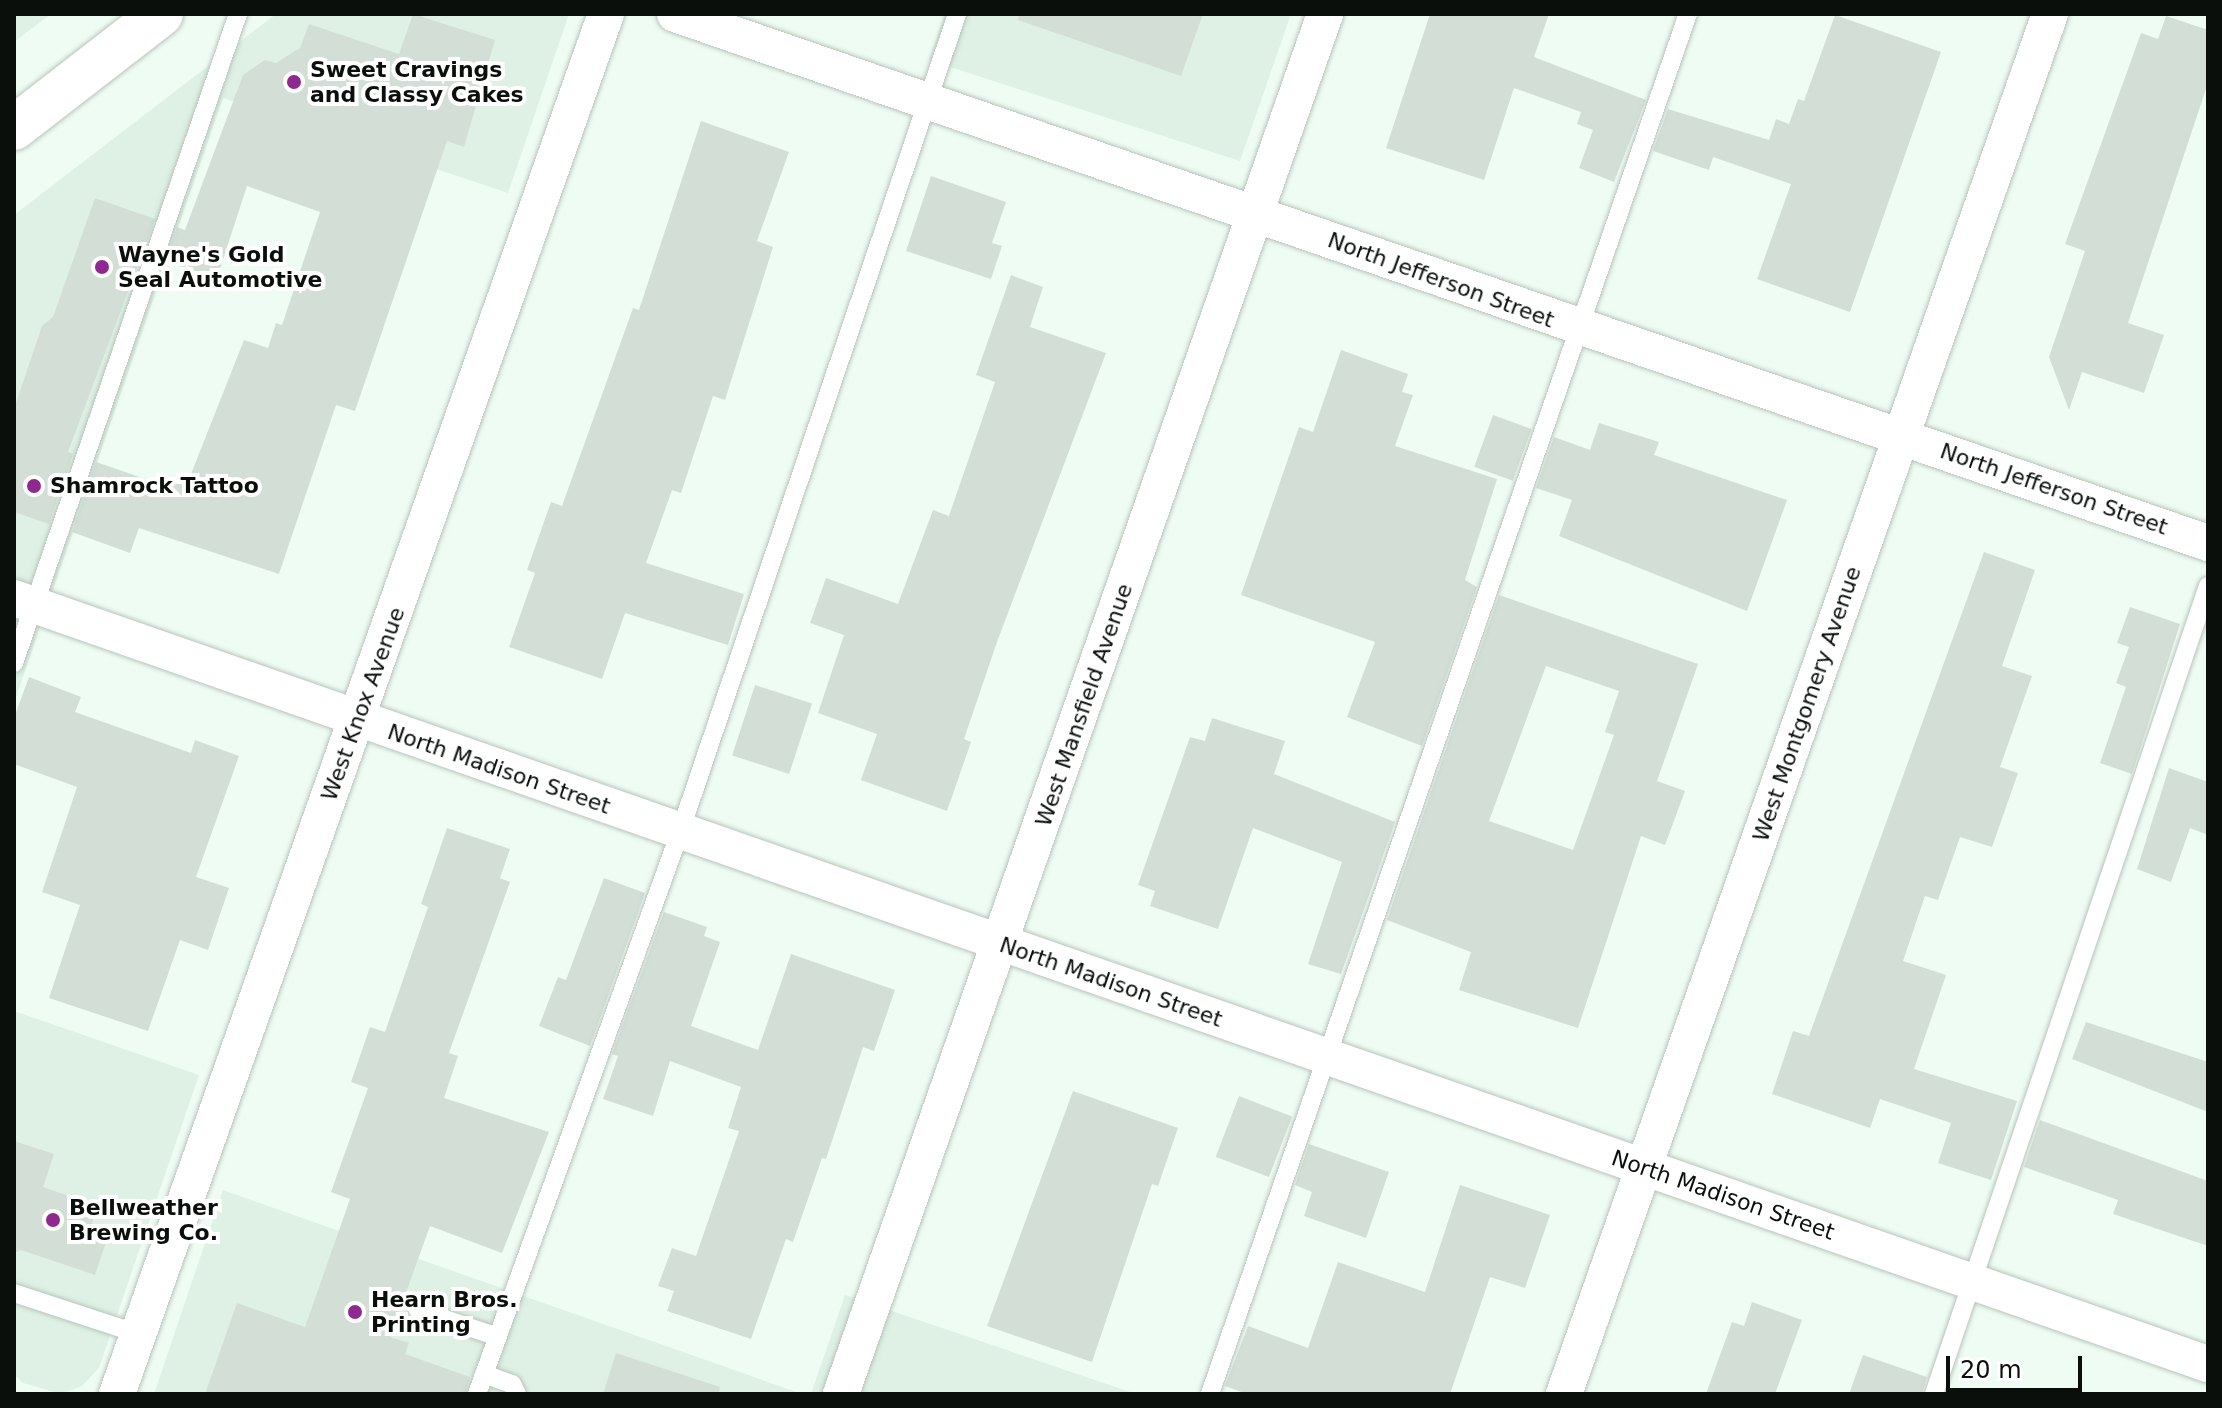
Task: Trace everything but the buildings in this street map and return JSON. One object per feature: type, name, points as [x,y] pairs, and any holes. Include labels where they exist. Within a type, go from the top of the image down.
[{"type":"main road","points":[[14,128],[161,14]]},
{"type":"street","name":"West Knox Avenue","points":[[117,1394],[606,14]]},
{"type":"street","name":"North Jefferson Street","points":[[675,14],[1255,213],[1579,329],[1901,435],[2208,543]]},
{"type":"street","name":"West Mansfield Avenue","points":[[841,1394],[1325,14]]},
{"type":"street","name":"West Montgomery Avenue","points":[[1564,1394],[2050,14]]},
{"type":"street","name":"North Madison Street","points":[[24,602],[2208,1364]]},
{"type":"lane","points":[[14,663],[24,602],[238,14]]},
{"type":"lane","points":[[477,1394],[680,832],[957,14]]},
{"type":"lane","points":[[1210,1394],[1688,14]]},
{"type":"lane","points":[[1934,1394],[2208,586]]},
{"type":"lane","points":[[14,1293],[139,1334]]},
{"type":"lane","points":[[418,1310],[498,1337]]},
{"type":"lane","points":[[484,1374],[512,1384],[517,1394]]},
{"type":"shaded area","points":[[14,14],[51,14],[14,42]]},
{"type":"shaded area","points":[[276,14],[569,14],[508,193],[223,98],[14,703],[14,215]]},
{"type":"shaded area","points":[[945,14],[1291,14],[1240,161],[929,60]]},
{"type":"shaded area","points":[[14,1011],[199,1075],[99,1368],[82,1386],[61,1394],[23,1383],[14,1374]]},
{"type":"shaded area","points":[[223,1190],[802,1394],[154,1394]]},
{"type":"shaded area","points":[[845,1295],[1136,1394],[811,1394]]},
{"type":"place","name":"Sweet Cravings and Classy Cakes","points":[[294,82]]},
{"type":"place","name":"Wayne's Gold Seal Automotive","points":[[102,267]]},
{"type":"place","name":"Shamrock Tattoo","points":[[34,486]]},
{"type":"place","name":"Bellweather Brewing Co.","points":[[53,1220]]},
{"type":"place","name":"Hearn Bros. Printing","points":[[355,1312]]}]
